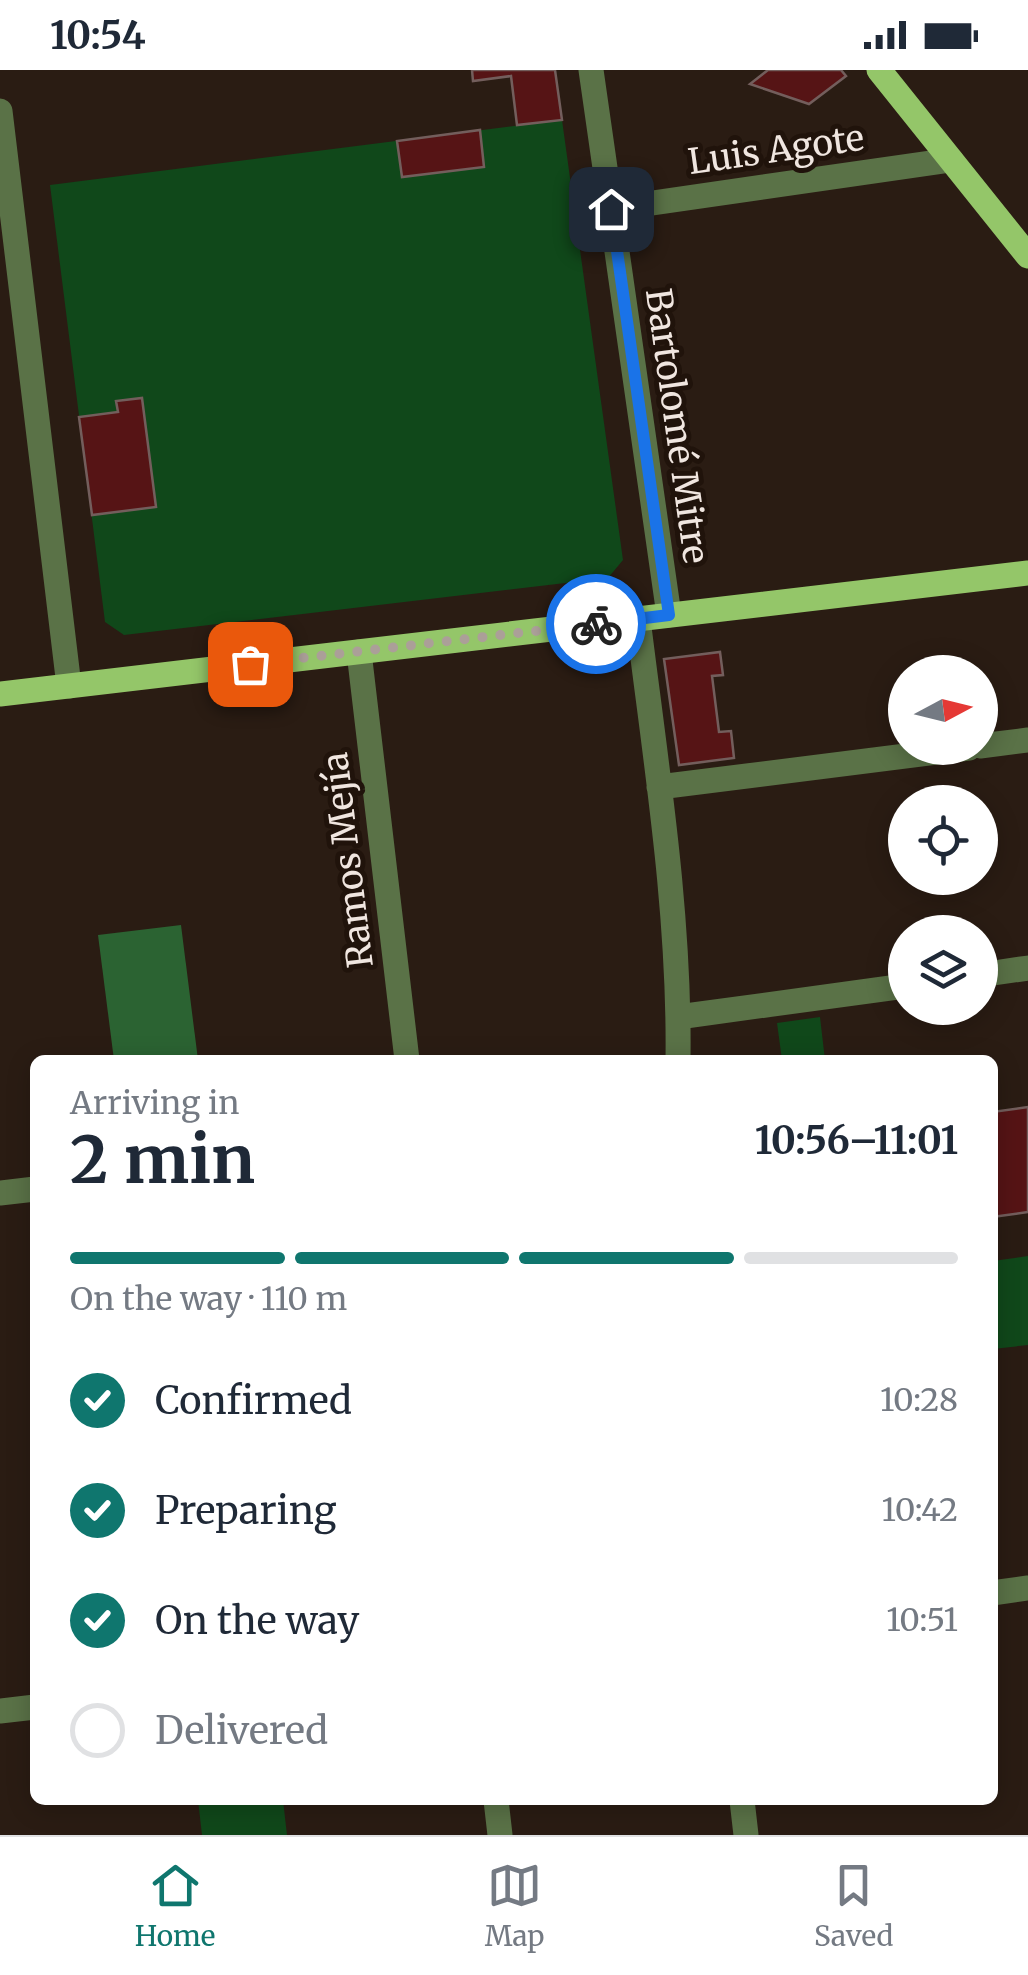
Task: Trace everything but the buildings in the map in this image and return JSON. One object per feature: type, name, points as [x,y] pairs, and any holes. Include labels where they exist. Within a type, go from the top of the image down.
[{"type":"main road","points":[[879,70],[1028,256]]},
{"type":"main road","points":[[0,694],[1028,572]]},
{"type":"street","name":"Bartolomé Mitre","points":[[590,70],[669,615]]},
{"type":"street","points":[[0,111],[69,686]]},
{"type":"street","name":"Luis Agote","points":[[611,209],[951,160]]},
{"type":"street","points":[[638,619],[673,905],[678,1055]]},
{"type":"street","name":"Ramos Mejía","points":[[359,652],[407,1055]]},
{"type":"street","points":[[998,744],[1028,740]]},
{"type":"street","points":[[659,787],[888,758]]},
{"type":"street","points":[[998,972],[1028,968]]},
{"type":"street","points":[[678,1017],[888,988]]},
{"type":"street","points":[[0,1193],[30,1190]]},
{"type":"street","points":[[998,1592],[1028,1588]]},
{"type":"street","points":[[0,1711],[30,1708]]},
{"type":"street","points":[[497,1805],[500,1835]]},
{"type":"street","points":[[743,1805],[746,1835]]},
{"type":"green space","points":[[562,120],[623,560],[608,578],[124,635],[105,622],[50,185]]},
{"type":"green space","points":[[181,925],[197,1055],[113,1055],[98,935]]},
{"type":"green space","points":[[820,1017],[824,1055],[781,1055],[777,1023]]},
{"type":"green space","points":[[1028,1256],[1028,1345],[998,1348],[998,1260]]},
{"type":"green space","points":[[199,1805],[284,1805],[287,1835],[202,1835]]},
{"type":"way so far","points":[[250,664],[596,624]]},
{"type":"route","points":[[596,624],[669,615],[611,209]]}]
